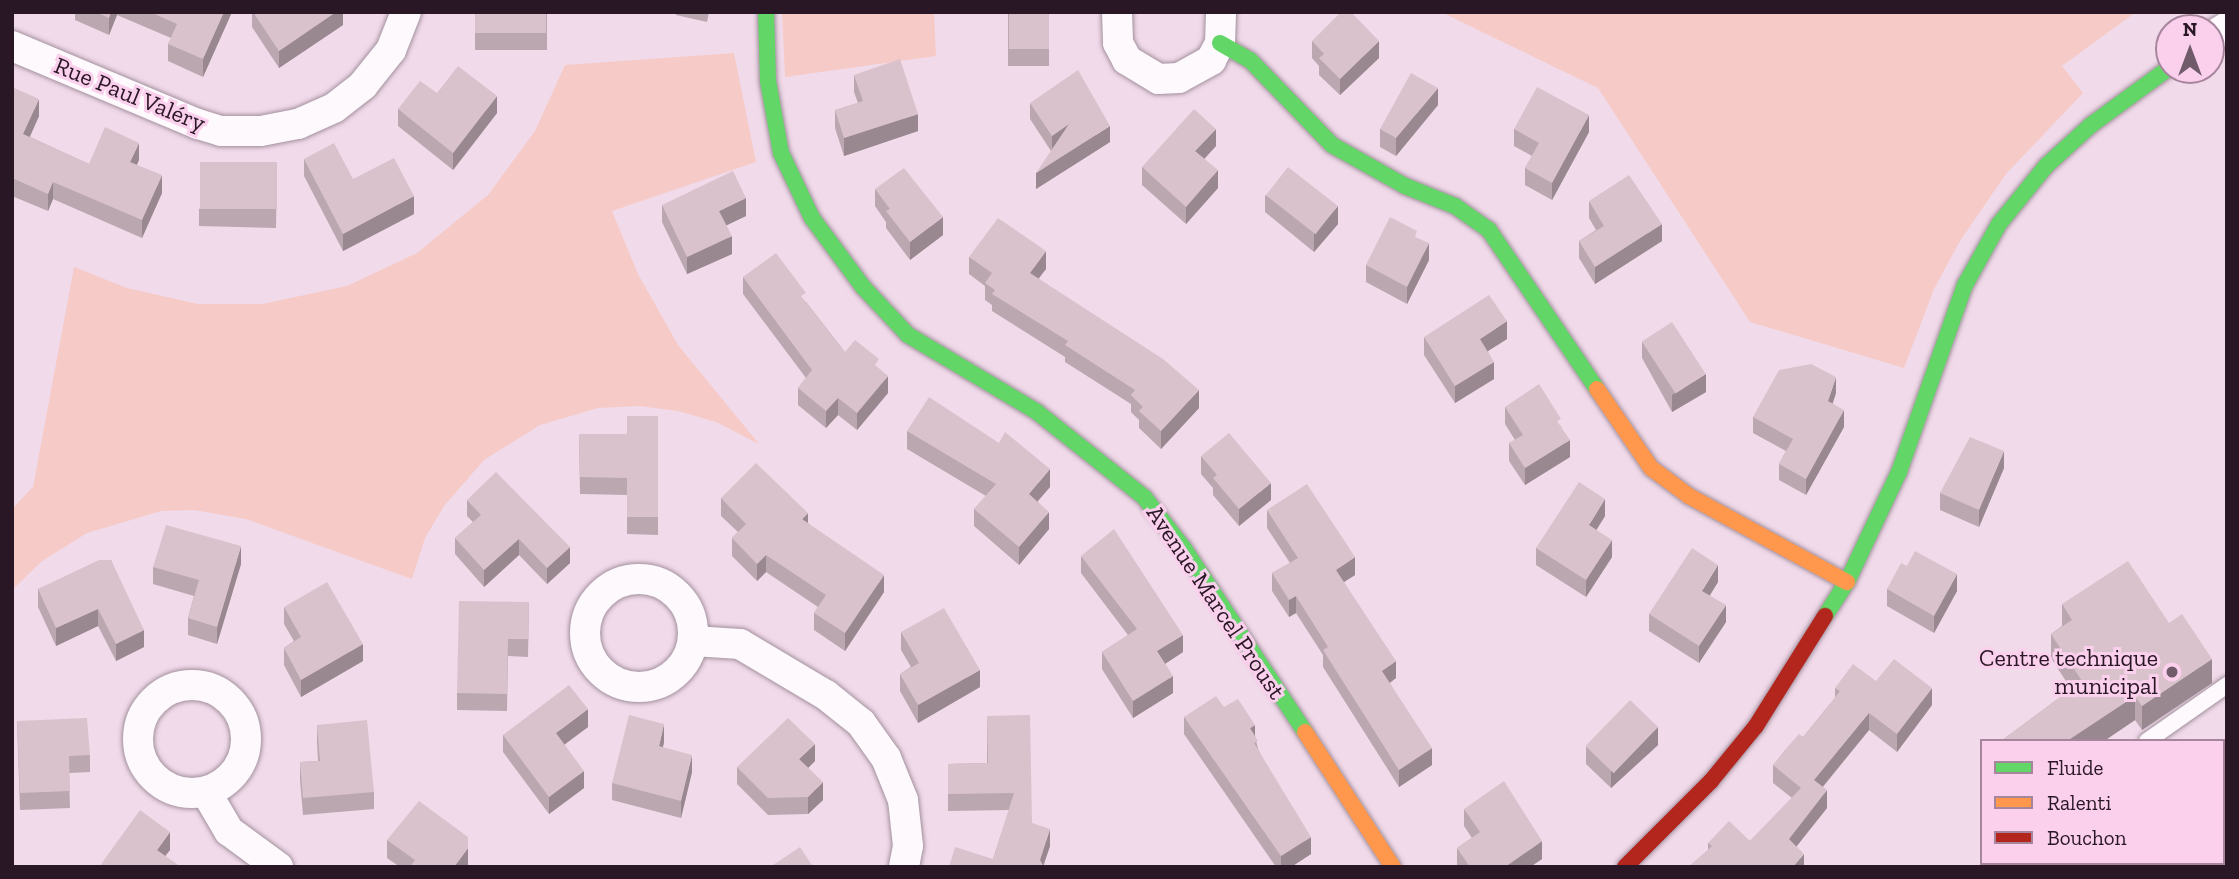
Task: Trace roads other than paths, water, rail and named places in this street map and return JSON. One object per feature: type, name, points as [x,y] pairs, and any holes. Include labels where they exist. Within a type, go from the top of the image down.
[{"type":"street","name":"Rue Paul Valéry","points":[[12,46],[188,121],[221,131],[261,131],[298,124],[334,108],[363,85],[391,50],[406,12]]},
{"type":"street","name":"Avenue Marcel Proust","points":[[766,12],[768,81],[781,153],[812,218],[848,267],[908,335],[1037,412],[1144,497],[1185,550],[1393,867]]},
{"type":"street","points":[[1116,12],[1118,43],[1127,60],[1159,79],[1196,72],[1220,43],[1222,12]]},
{"type":"street","points":[[1220,43],[1250,60],[1332,145],[1405,186],[1455,206],[1489,230],[1651,468],[1689,496],[1847,582]]},
{"type":"street","points":[[1625,867],[1711,782],[1756,726],[1847,582],[1899,472],[1949,326],[1980,255],[2046,166],[2091,125],[2155,78]]},
{"type":"street","points":[[692,641],[740,644],[826,695],[861,723],[886,758],[902,800],[908,846],[904,867]]},
{"type":"street","points":[[206,792],[229,831],[278,867]]},
{"type":"lane","points":[[2150,739],[2227,685]]},
{"type":"place","name":"Centre technique municipal","points":[[2172,672]]}]
